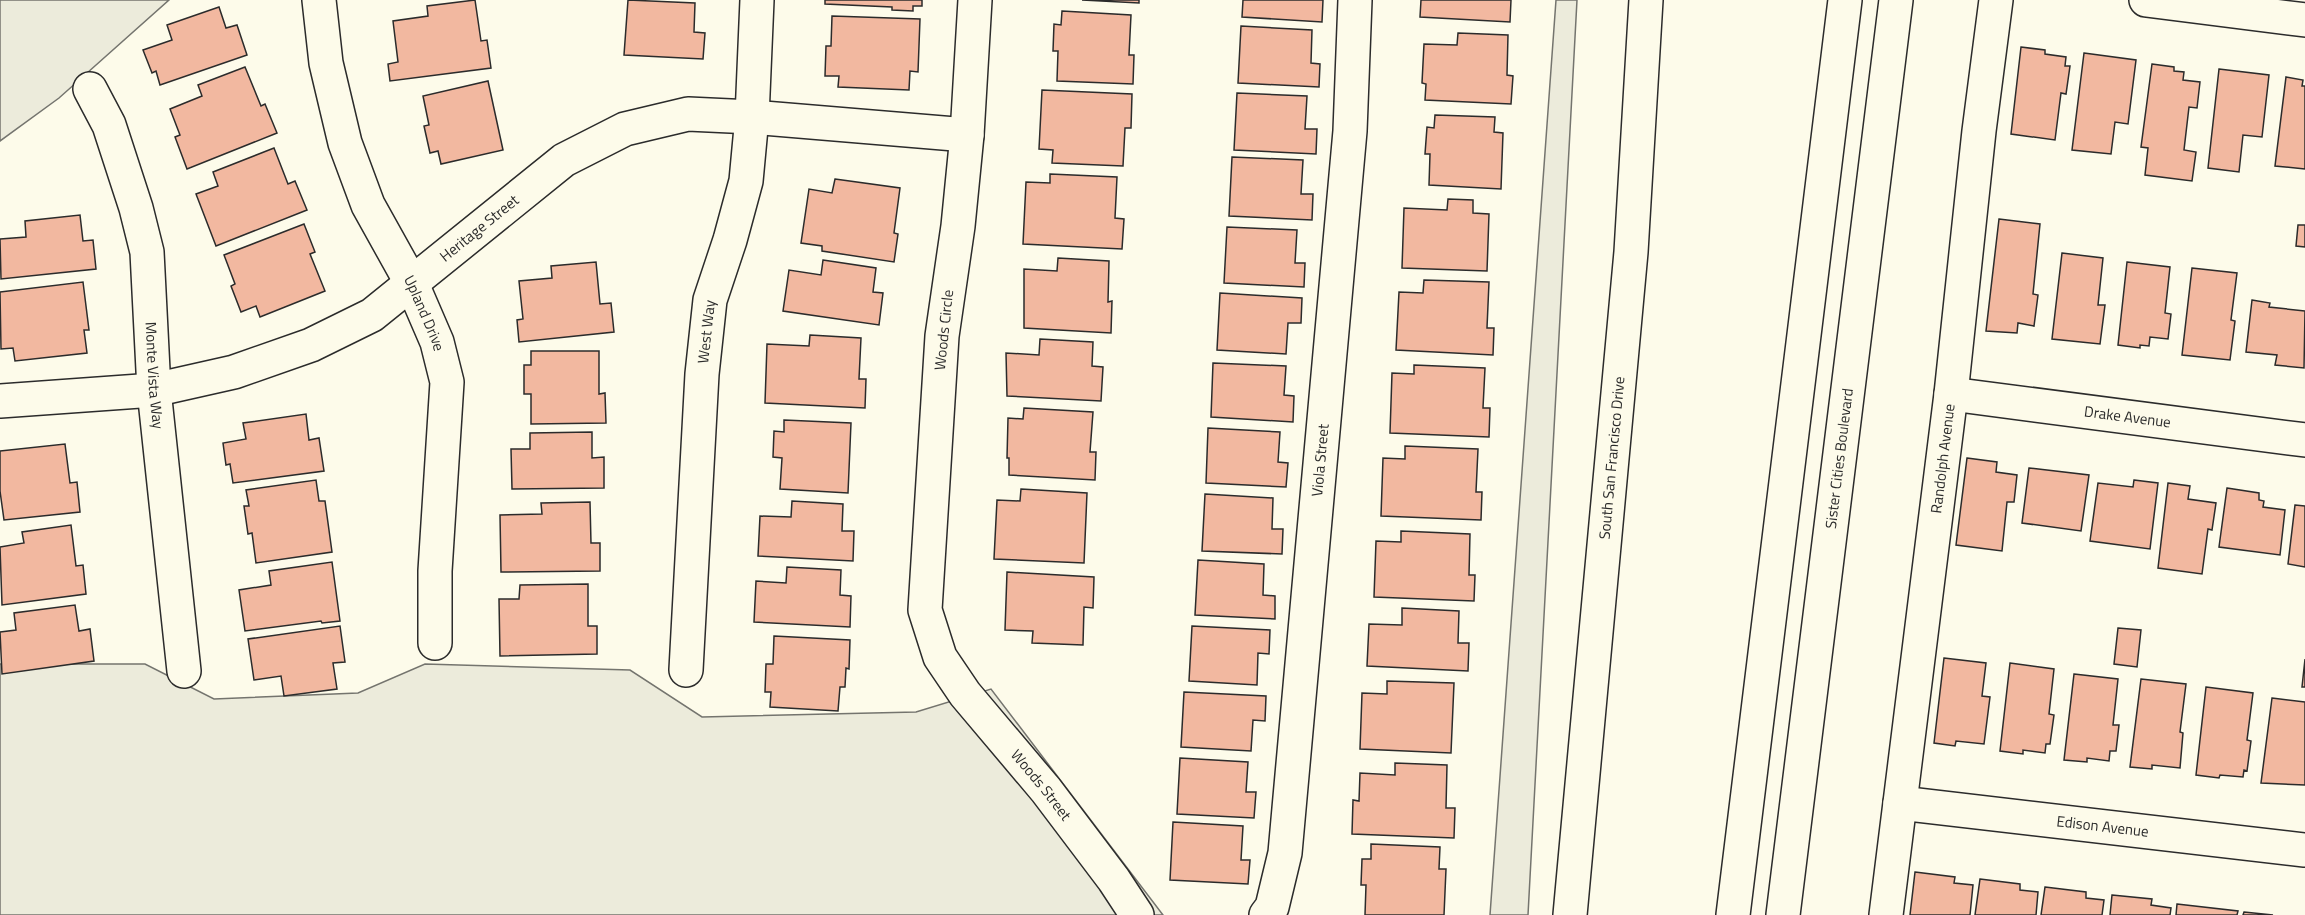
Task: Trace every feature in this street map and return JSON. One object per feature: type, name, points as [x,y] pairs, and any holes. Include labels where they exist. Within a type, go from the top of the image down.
[{"type":"street","name":"Upland Drive","points":[[319,0],[326,63],[345,143],[368,206],[411,284],[437,342],[447,382],[435,571],[435,643]]},
{"type":"street","name":"West Way","points":[[686,670],[702,374],[710,300],[746,181],[752,117],[757,0]]},
{"type":"street","name":"Woods Circle","points":[[940,657],[925,610],[942,336],[958,226],[967,135],[975,0]]},
{"type":"street","name":"Viola Street","points":[[1266,915],[1272,907],[1285,853],[1350,131],[1355,0]]},
{"type":"street","name":"South San Francisco Drive","points":[[1570,915],[1631,252],[1646,0]]},
{"type":"street","points":[[1732,915],[1845,0]]},
{"type":"street","name":"Sister Cities Boulevard","points":[[1783,915],[1896,0]]},
{"type":"street","name":"Randolph Avenue","points":[[1886,915],[1951,394],[1979,131],[1996,0]]},
{"type":"street","points":[[2146,0],[2305,20]]},
{"type":"street","name":"Monte Vista Way","points":[[90,89],[109,125],[136,208],[147,252],[154,390],[184,671]]},
{"type":"street","name":"Heritage Street","points":[[0,401],[154,390],[234,372],[311,345],[372,315],[564,160],[625,129],[688,114],[752,117],[967,135]]},
{"type":"street","name":"Drake Avenue","points":[[1951,394],[2305,440]]},
{"type":"street","name":"Woods Street","points":[[940,657],[965,694],[1047,790],[1137,915]]},
{"type":"street","name":"Edison Avenue","points":[[1900,804],[2305,850]]},
{"type":"shaded area","points":[[0,0],[169,0],[59,98],[0,141]]},
{"type":"shaded area","points":[[1556,0],[1577,0],[1528,915],[1490,915]]},
{"type":"shaded area","points":[[0,664],[145,664],[214,699],[358,693],[425,664],[630,670],[702,717],[916,712],[991,689],[1163,915],[0,915]]},
{"type":"building","points":[[475,0],[481,41],[487,40],[491,68],[390,81],[388,64],[398,62],[393,21],[428,16],[427,6]]},
{"type":"building","points":[[628,0],[695,3],[694,32],[705,33],[703,59],[624,55]]},
{"type":"building","points":[[825,0],[922,0],[922,6],[913,6],[913,11],[892,10],[892,7],[825,4]]},
{"type":"building","points":[[1082,0],[1139,0],[1139,3]]},
{"type":"building","points":[[1243,0],[1323,0],[1322,22],[1242,17]]},
{"type":"building","points":[[1421,0],[1511,0],[1510,22],[1420,17]]},
{"type":"building","points":[[219,7],[226,28],[237,25],[247,55],[160,85],[156,71],[152,73],[143,50],[172,40],[167,25]]},
{"type":"building","points":[[1062,11],[1131,15],[1129,55],[1134,55],[1133,84],[1057,81],[1058,51],[1053,51],[1054,24],[1061,25]]},
{"type":"building","points":[[832,16],[920,19],[918,72],[910,71],[909,90],[838,87],[839,76],[825,76],[826,46],[831,46]]},
{"type":"building","points":[[1241,26],[1312,30],[1311,63],[1320,64],[1319,87],[1238,83]]},
{"type":"building","points":[[1458,33],[1508,35],[1507,75],[1513,76],[1511,104],[1425,100],[1426,84],[1422,83],[1424,44],[1457,45]]},
{"type":"building","points":[[2021,47],[2045,50],[2045,54],[2066,57],[2065,66],[2070,66],[2066,94],[2061,93],[2055,140],[2011,134]]},
{"type":"building","points":[[2084,53],[2136,60],[2128,124],[2115,122],[2111,154],[2072,150]]},
{"type":"building","points":[[2152,64],[2174,67],[2174,71],[2184,72],[2183,80],[2200,82],[2197,108],[2189,107],[2184,150],[2196,152],[2192,181],[2145,175],[2148,148],[2141,147]]},
{"type":"building","points":[[245,67],[261,106],[265,104],[277,133],[187,169],[175,137],[180,135],[170,109],[202,96],[198,85]]},
{"type":"building","points":[[2219,69],[2269,75],[2262,137],[2243,135],[2239,172],[2208,168]]},
{"type":"building","points":[[2286,77],[2303,80],[2302,86],[2305,86],[2305,169],[2275,166]]},
{"type":"building","points":[[488,81],[503,150],[441,164],[438,151],[430,153],[424,126],[429,125],[423,96]]},
{"type":"building","points":[[1042,90],[1132,94],[1131,128],[1125,128],[1123,166],[1052,163],[1053,150],[1039,149]]},
{"type":"building","points":[[1237,93],[1307,96],[1305,129],[1317,129],[1316,154],[1234,150]]},
{"type":"building","points":[[1435,115],[1495,117],[1494,132],[1503,133],[1501,189],[1429,185],[1430,154],[1425,154],[1427,127],[1434,128]]},
{"type":"building","points":[[274,148],[288,184],[295,181],[307,210],[216,246],[196,194],[218,186],[213,172]]},
{"type":"building","points":[[1232,157],[1303,160],[1301,194],[1313,194],[1312,220],[1229,216]]},
{"type":"building","points":[[1050,174],[1117,177],[1115,218],[1124,219],[1122,249],[1023,244],[1026,182],[1050,183]]},
{"type":"building","points":[[835,179],[900,188],[894,233],[898,234],[894,262],[822,251],[822,246],[801,243],[809,189],[832,193]]},
{"type":"building","points":[[1448,199],[1473,200],[1473,213],[1489,214],[1487,271],[1402,268],[1404,208],[1447,210]]},
{"type":"building","points":[[80,215],[83,241],[93,240],[96,269],[1,279],[0,239],[26,237],[25,221]]},
{"type":"building","points":[[1999,219],[2040,224],[2033,294],[2038,295],[2034,326],[2018,323],[2017,333],[1986,331]]},
{"type":"building","points":[[304,224],[315,252],[310,254],[325,291],[260,317],[256,306],[241,312],[231,286],[235,284],[224,255]]},
{"type":"building","points":[[2298,225],[2305,225],[2305,247],[2296,246]]},
{"type":"building","points":[[1227,227],[1297,230],[1295,263],[1305,263],[1304,287],[1224,283]]},
{"type":"building","points":[[2062,253],[2103,258],[2098,305],[2105,305],[2100,344],[2052,339]]},
{"type":"building","points":[[1058,258],[1109,261],[1108,302],[1112,301],[1111,333],[1024,328],[1024,269],[1057,271]]},
{"type":"building","points":[[823,260],[876,268],[873,292],[883,293],[879,325],[783,311],[789,270],[821,275]]},
{"type":"building","points":[[596,262],[600,304],[611,303],[614,332],[519,342],[517,320],[523,319],[519,281],[552,278],[551,266]]},
{"type":"building","points":[[2127,262],[2170,267],[2165,313],[2171,314],[2168,339],[2150,337],[2149,346],[2140,345],[2140,348],[2118,345]]},
{"type":"building","points":[[2192,268],[2237,273],[2231,320],[2235,321],[2230,360],[2182,355]]},
{"type":"building","points":[[1424,280],[1489,282],[1487,328],[1494,328],[1493,355],[1396,350],[1399,292],[1423,293]]},
{"type":"building","points":[[83,282],[89,330],[84,330],[87,353],[15,361],[13,348],[1,349],[0,292]]},
{"type":"building","points":[[1220,293],[1302,298],[1301,323],[1288,323],[1286,354],[1217,350]]},
{"type":"building","points":[[2252,300],[2270,303],[2269,307],[2305,311],[2304,368],[2275,365],[2277,355],[2246,352]]},
{"type":"building","points":[[810,335],[861,338],[859,379],[866,379],[865,408],[765,403],[767,344],[809,346]]},
{"type":"building","points":[[1040,339],[1093,342],[1092,366],[1103,367],[1101,401],[1007,396],[1006,353],[1039,355]]},
{"type":"building","points":[[531,351],[599,351],[599,394],[605,393],[606,423],[531,424],[531,394],[524,394],[524,365],[531,365]]},
{"type":"building","points":[[1213,363],[1286,366],[1284,395],[1294,396],[1293,422],[1211,417]]},
{"type":"building","points":[[1414,365],[1485,368],[1483,408],[1490,408],[1489,437],[1390,433],[1392,373],[1414,374]]},
{"type":"building","points":[[1024,408],[1093,412],[1090,452],[1096,452],[1095,480],[1009,475],[1008,418],[1023,419]]},
{"type":"building","points":[[306,414],[309,440],[319,438],[324,471],[233,483],[230,464],[226,465],[223,443],[246,439],[243,423]]},
{"type":"building","points":[[784,420],[851,423],[848,493],[780,489],[782,458],[773,457],[774,431],[784,432]]},
{"type":"building","points":[[1208,428],[1280,432],[1278,462],[1288,463],[1286,487],[1206,483]]},
{"type":"building","points":[[592,432],[592,458],[604,457],[604,488],[512,489],[511,449],[530,449],[530,433]]},
{"type":"building","points":[[65,444],[70,483],[77,482],[80,512],[4,520],[0,491],[0,451]]},
{"type":"building","points":[[1405,446],[1478,449],[1476,492],[1482,492],[1481,520],[1381,516],[1383,458],[1405,459]]},
{"type":"building","points":[[1967,458],[1997,462],[1996,472],[2017,475],[2014,502],[2007,502],[2002,551],[1956,545]]},
{"type":"building","points":[[2029,468],[2089,475],[2081,531],[2022,523]]},
{"type":"building","points":[[316,480],[319,501],[325,501],[332,552],[256,563],[252,533],[248,534],[244,506],[249,506],[246,490]]},
{"type":"building","points":[[2134,480],[2158,483],[2150,549],[2090,541],[2098,483],[2133,487]]},
{"type":"building","points":[[2168,483],[2190,486],[2188,499],[2216,503],[2212,530],[2208,529],[2202,574],[2158,568]]},
{"type":"building","points":[[2227,488],[2259,493],[2259,500],[2264,501],[2263,507],[2285,510],[2280,555],[2219,547]]},
{"type":"building","points":[[1021,489],[1087,493],[1084,563],[994,559],[997,500],[1020,501]]},
{"type":"building","points":[[1205,494],[1273,498],[1272,529],[1283,529],[1282,554],[1202,551]]},
{"type":"building","points":[[792,501],[843,504],[842,531],[854,531],[853,561],[758,556],[760,516],[791,517]]},
{"type":"building","points":[[590,502],[591,543],[600,543],[600,571],[501,572],[500,515],[542,514],[541,503]]},
{"type":"building","points":[[2295,505],[2305,506],[2305,567],[2288,564]]},
{"type":"building","points":[[71,525],[76,566],[83,565],[86,594],[2,605],[0,547],[24,543],[22,532]]},
{"type":"building","points":[[1401,531],[1470,534],[1469,575],[1475,575],[1474,601],[1374,597],[1376,541],[1401,542]]},
{"type":"building","points":[[1198,560],[1264,564],[1263,595],[1275,596],[1275,619],[1195,615]]},
{"type":"building","points":[[332,562],[340,621],[322,623],[321,621],[245,631],[239,590],[271,585],[269,571]]},
{"type":"building","points":[[787,567],[841,570],[840,595],[851,596],[850,627],[754,622],[756,581],[786,583]]},
{"type":"building","points":[[1007,572],[1094,577],[1093,608],[1084,607],[1083,645],[1032,643],[1033,631],[1005,630]]},
{"type":"building","points":[[588,584],[588,626],[597,626],[597,654],[500,656],[499,599],[519,599],[520,585]]},
{"type":"building","points":[[75,605],[79,631],[90,629],[94,661],[2,674],[0,632],[16,630],[14,613]]},
{"type":"building","points":[[1402,608],[1459,611],[1458,643],[1469,643],[1468,671],[1367,666],[1369,624],[1402,625]]},
{"type":"building","points":[[340,626],[345,662],[333,663],[337,689],[284,696],[281,676],[254,680],[248,639]]},
{"type":"building","points":[[1192,626],[1270,630],[1269,654],[1258,653],[1257,685],[1189,681]]},
{"type":"building","points":[[2118,628],[2141,630],[2137,667],[2114,664]]},
{"type":"building","points":[[774,636],[850,640],[849,669],[846,668],[845,687],[840,687],[838,711],[770,707],[771,692],[765,692],[766,664],[773,664]]},
{"type":"building","points":[[1944,658],[1986,663],[1982,696],[1990,697],[1984,744],[1956,741],[1955,746],[1934,743]]},
{"type":"building","points":[[2305,659],[2305,687],[2302,687]]},
{"type":"building","points":[[2010,663],[2054,669],[2049,714],[2054,715],[2050,744],[2046,744],[2045,753],[2023,750],[2023,754],[2000,751]]},
{"type":"building","points":[[2074,674],[2118,679],[2113,725],[2119,725],[2116,751],[2110,751],[2109,761],[2087,758],[2087,762],[2064,760]]},
{"type":"building","points":[[2141,679],[2186,684],[2180,732],[2183,733],[2180,768],[2152,765],[2152,769],[2130,767]]},
{"type":"building","points":[[1387,681],[1454,683],[1451,753],[1360,749],[1362,693],[1387,694]]},
{"type":"building","points":[[2206,687],[2253,693],[2247,740],[2251,741],[2247,771],[2244,770],[2243,777],[2220,775],[2219,778],[2196,775]]},
{"type":"building","points":[[1184,692],[1266,696],[1265,721],[1253,720],[1251,751],[1181,747]]},
{"type":"building","points":[[2272,698],[2305,702],[2305,785],[2261,783]]},
{"type":"building","points":[[1180,758],[1248,762],[1246,792],[1256,792],[1254,818],[1177,814]]},
{"type":"building","points":[[1395,763],[1447,765],[1446,808],[1455,808],[1454,838],[1352,834],[1353,800],[1359,801],[1360,773],[1395,775]]},
{"type":"building","points":[[1173,822],[1243,826],[1241,860],[1250,860],[1248,884],[1170,880]]},
{"type":"building","points":[[1371,844],[1440,847],[1439,869],[1446,869],[1444,915],[1365,915],[1366,885],[1361,885],[1362,859],[1371,859]]},
{"type":"building","points":[[1915,872],[1955,877],[1954,883],[1973,885],[1970,915],[1910,915]]},
{"type":"building","points":[[1980,879],[2020,884],[2020,890],[2038,892],[2036,915],[1975,915]]},
{"type":"building","points":[[2045,887],[2086,892],[2086,898],[2104,900],[2102,915],[2041,915]]},
{"type":"building","points":[[2112,895],[2152,899],[2151,905],[2171,908],[2170,915],[2110,915]]},
{"type":"building","points":[[2177,904],[2238,911],[2237,915],[2176,915]]},
{"type":"building","points":[[2244,912],[2273,915],[2243,915]]}]
